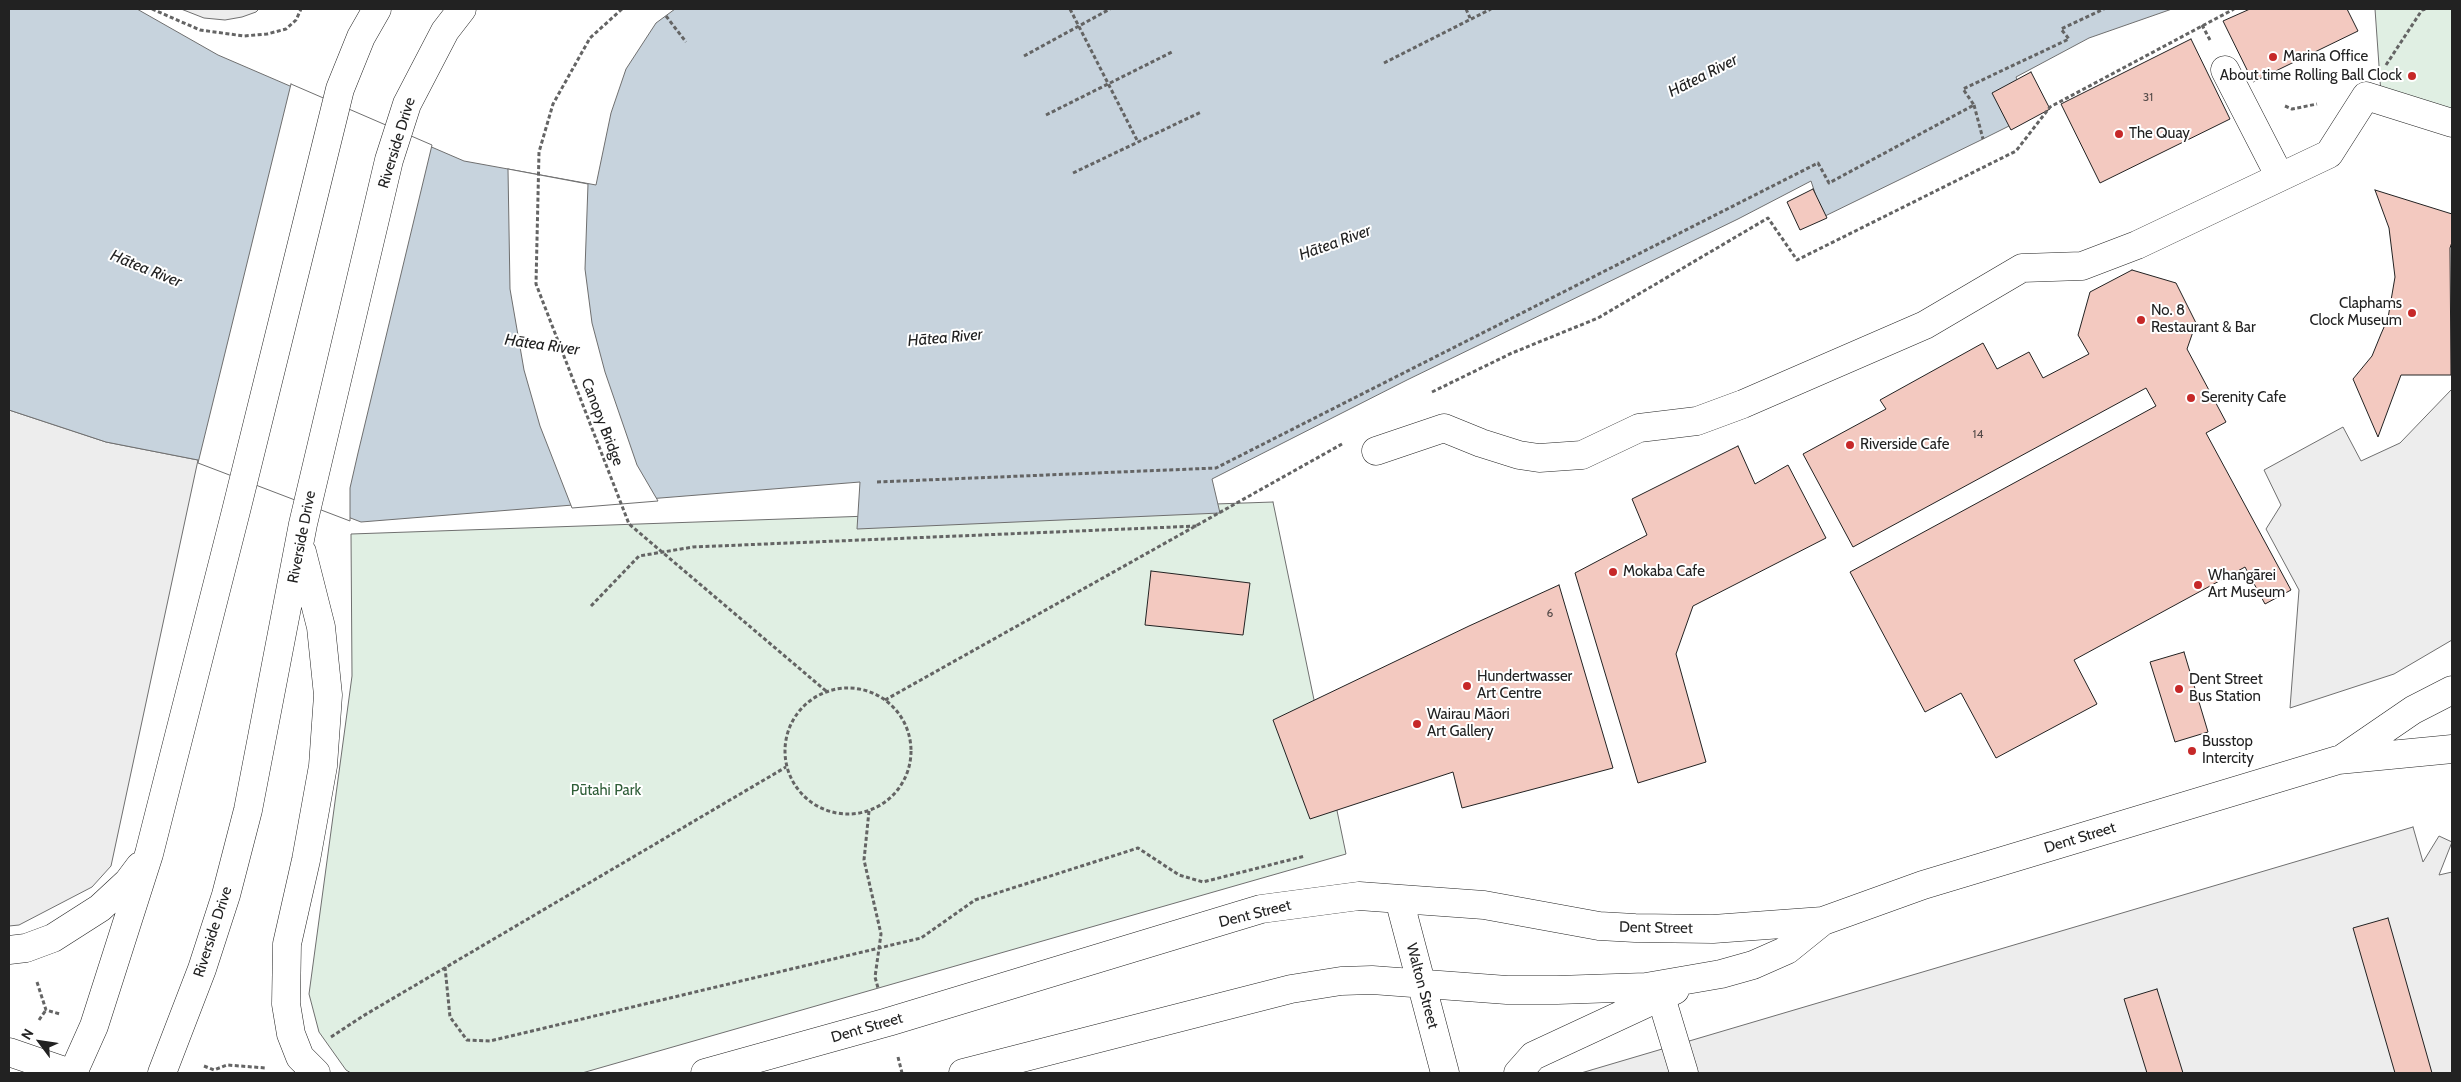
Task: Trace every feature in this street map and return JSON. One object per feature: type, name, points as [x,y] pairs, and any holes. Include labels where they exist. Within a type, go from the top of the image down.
[{"type":"main road","points":[[9,1052],[71,1073],[94,1026],[149,854],[340,88],[361,37],[377,9]]},
{"type":"main road","name":"Riverside Drive","points":[[162,1073],[202,969],[229,885],[248,810],[302,535],[389,160],[407,104],[445,31],[462,9]]},
{"type":"main road","points":[[2225,70],[2280,177]]},
{"type":"main road","points":[[1376,451],[1444,428],[1481,443],[1519,455],[1539,458],[1582,455],[1639,428],[1697,421],[1743,404],[1925,325],[2022,268],[2082,266],[2138,246],[2329,154],[2366,96],[2452,123]]},
{"type":"main road","points":[[302,535],[321,627],[328,695],[323,766],[306,860],[287,944],[286,1004],[291,1034],[308,1065]]},
{"type":"main road","name":"Dent Street","points":[[2338,760],[2413,710],[2452,690]]},
{"type":"main road","name":"Dent Street","points":[[705,1073],[888,1022],[1261,910],[1304,902],[1359,896],[1484,905],[1599,926],[1635,928],[1713,929],[1824,921],[1923,885],[2338,760],[2452,749]]},
{"type":"main road","points":[[9,950],[26,948],[53,938],[100,908],[128,882],[149,854]]},
{"type":"main road","name":"Walton Street","points":[[1399,899],[1445,1073]]},
{"type":"main road","name":"Dent Street","points":[[963,1073],[1291,989],[1341,981],[1372,980],[1507,990],[1558,990],[1646,986],[1701,977],[1753,965],[1787,950],[1824,921]]},
{"type":"main road","points":[[1518,1073],[1533,1056],[1701,977]]},
{"type":"main road","points":[[1661,997],[1684,1073]]},
{"type":"path","points":[[152,9],[200,30],[244,36],[267,34],[286,29],[296,20],[301,9]]},
{"type":"path","name":"Canopy Bridge","points":[[622,9],[590,38],[553,104],[539,152],[536,284],[629,524],[662,552]]},
{"type":"path","points":[[1070,9],[1138,142]]},
{"type":"path","points":[[1024,56],[1110,9]]},
{"type":"path","points":[[1466,9],[1470,18]]},
{"type":"path","points":[[1384,63],[1491,9]]},
{"type":"path","points":[[1983,139],[1974,105],[1963,89],[2069,39],[2061,29],[2104,9]]},
{"type":"path","points":[[1444,428],[1431,393],[1512,352],[1598,318],[1768,218],[1797,260],[2016,151],[2050,107],[2234,9]]},
{"type":"path","points":[[2284,105],[2292,109],[2366,96],[2422,10],[2426,9]]},
{"type":"path","points":[[666,16],[686,42]]},
{"type":"path","points":[[1046,115],[1172,52]]},
{"type":"path","points":[[876,482],[1216,468],[1818,163],[1829,183],[1974,105]]},
{"type":"path","points":[[1073,173],[1201,112]]},
{"type":"path","points":[[885,700],[1345,442]]},
{"type":"path","points":[[591,606],[639,556],[693,547],[1198,526]]},
{"type":"path","points":[[662,552],[826,691]]},
{"type":"path","points":[[846,688],[860,690],[885,700],[899,713],[908,731],[912,751],[908,770],[900,788],[886,802],[869,811],[848,815],[821,809],[808,802],[794,786],[786,767],[784,748],[788,730],[796,714],[810,701],[826,691],[846,688]]},
{"type":"path","points":[[308,1065],[363,1016],[786,767]]},
{"type":"path","points":[[869,811],[864,860],[881,934],[875,976]]},
{"type":"path","points":[[445,967],[450,1017],[467,1040],[490,1041],[921,938],[975,900],[1138,848],[1179,875],[1203,882],[1305,856]]},
{"type":"path","points":[[36,978],[46,1010]]},
{"type":"path","points":[[46,1010],[61,1015]]},
{"type":"path","points":[[39,1020],[46,1010]]},
{"type":"path","points":[[201,1065],[214,1072],[227,1066],[272,1069]]},
{"type":"green space","points":[[2375,9],[2452,9],[2452,110],[2381,94]]},
{"type":"green space","name":"Pūtahi Park","points":[[1273,502],[1346,854],[582,1073],[351,1073],[346,1070],[319,1032],[309,994],[352,676],[351,534]]},
{"type":"shaded area","points":[[181,9],[259,9],[242,17],[225,20],[204,18]]},
{"type":"shaded area","points":[[2452,389],[2452,640],[2394,674],[2290,708],[2299,590],[2266,529],[2281,505],[2264,470],[2343,427],[2361,461],[2400,443]]},
{"type":"shaded area","points":[[9,410],[106,442],[198,460],[111,866],[92,887],[19,925],[9,926]]},
{"type":"shaded area","points":[[2413,827],[2423,862],[2439,836],[2452,842],[2439,875],[2452,872],[2452,1073],[1581,1073]]},
{"type":"water","name":"Hātea River","points":[[9,9],[137,9],[218,55],[464,161],[596,185],[611,113],[626,69],[656,23],[675,9],[2172,9],[2089,38],[2016,77],[2031,115],[1983,139],[1823,217],[1811,181],[1738,219],[1407,380],[1212,479],[1220,513],[857,529],[860,482],[361,522],[198,460],[106,442],[9,410]]},
{"type":"pier","points":[[291,84],[432,145],[350,488],[350,521],[198,463]]},
{"type":"pier","points":[[508,169],[588,184],[585,269],[592,323],[605,372],[637,465],[658,501],[572,508],[540,426],[524,370],[510,289]]},
{"type":"building","name":"Marina Office","points":[[2250,9],[2347,9],[2358,31],[2253,82],[2223,21]]},
{"type":"building","points":[[2191,39],[2230,119],[2100,183],[2061,104]]},
{"type":"building","points":[[2031,72],[2050,109],[2011,130],[1992,93]]},
{"type":"building","points":[[1813,189],[1827,218],[1800,230],[1787,202]]},
{"type":"building","points":[[2375,190],[2452,214],[2452,242],[2450,248],[2451,375],[2401,375],[2378,437],[2353,379],[2372,356],[2388,318],[2395,277],[2389,228]]},
{"type":"building","points":[[2132,270],[2176,283],[2196,323],[2187,349],[2226,422],[2206,433],[2291,590],[2265,604],[2245,567],[2074,660],[2097,704],[1996,758],[1961,693],[1925,712],[1850,572],[2156,406],[2146,388],[1853,547],[1803,454],[1886,409],[1880,400],[1983,343],[1997,369],[2029,352],[2043,378],[2089,354],[2078,335],[2090,292]]},
{"type":"building","points":[[1738,446],[1755,484],[1788,465],[1826,538],[1693,606],[1676,654],[1706,762],[1638,783],[1575,573],[1647,535],[1632,499]]},
{"type":"building","points":[[1151,571],[1250,583],[1243,635],[1145,625]]},
{"type":"building","name":"Hundertwasser Art Centre","points":[[1559,585],[1613,768],[1462,808],[1453,772],[1310,819],[1273,720]]},
{"type":"building","points":[[2184,652],[2208,732],[2175,742],[2150,662]]},
{"type":"building","points":[[2388,918],[2432,1073],[2395,1073],[2353,928]]},
{"type":"building","points":[[2157,989],[2183,1073],[2147,1073],[2124,999]]},
{"type":"place","name":"Marina Office","points":[[2273,57]]},
{"type":"place","name":"About time Rolling Ball Clock","points":[[2412,76]]},
{"type":"place","name":"The Quay","points":[[2119,134]]},
{"type":"place","name":"Claphams Clock Museum","points":[[2412,313]]},
{"type":"place","name":"No. 8 Restaurant & Bar","points":[[2141,320]]},
{"type":"place","name":"Serenity Cafe","points":[[2191,398]]},
{"type":"place","name":"Riverside Cafe","points":[[1850,445]]},
{"type":"place","name":"Mokaba Cafe","points":[[1613,572]]},
{"type":"place","name":"Whangārei Art Museum","points":[[2198,585]]},
{"type":"place","name":"Hundertwasser Art Centre","points":[[1467,686]]},
{"type":"place","name":"Dent Street Bus Station","points":[[2179,689]]},
{"type":"place","name":"Wairau Māori Art Gallery","points":[[1417,724]]},
{"type":"place","name":"Busstop Intercity","points":[[2192,751]]}]
